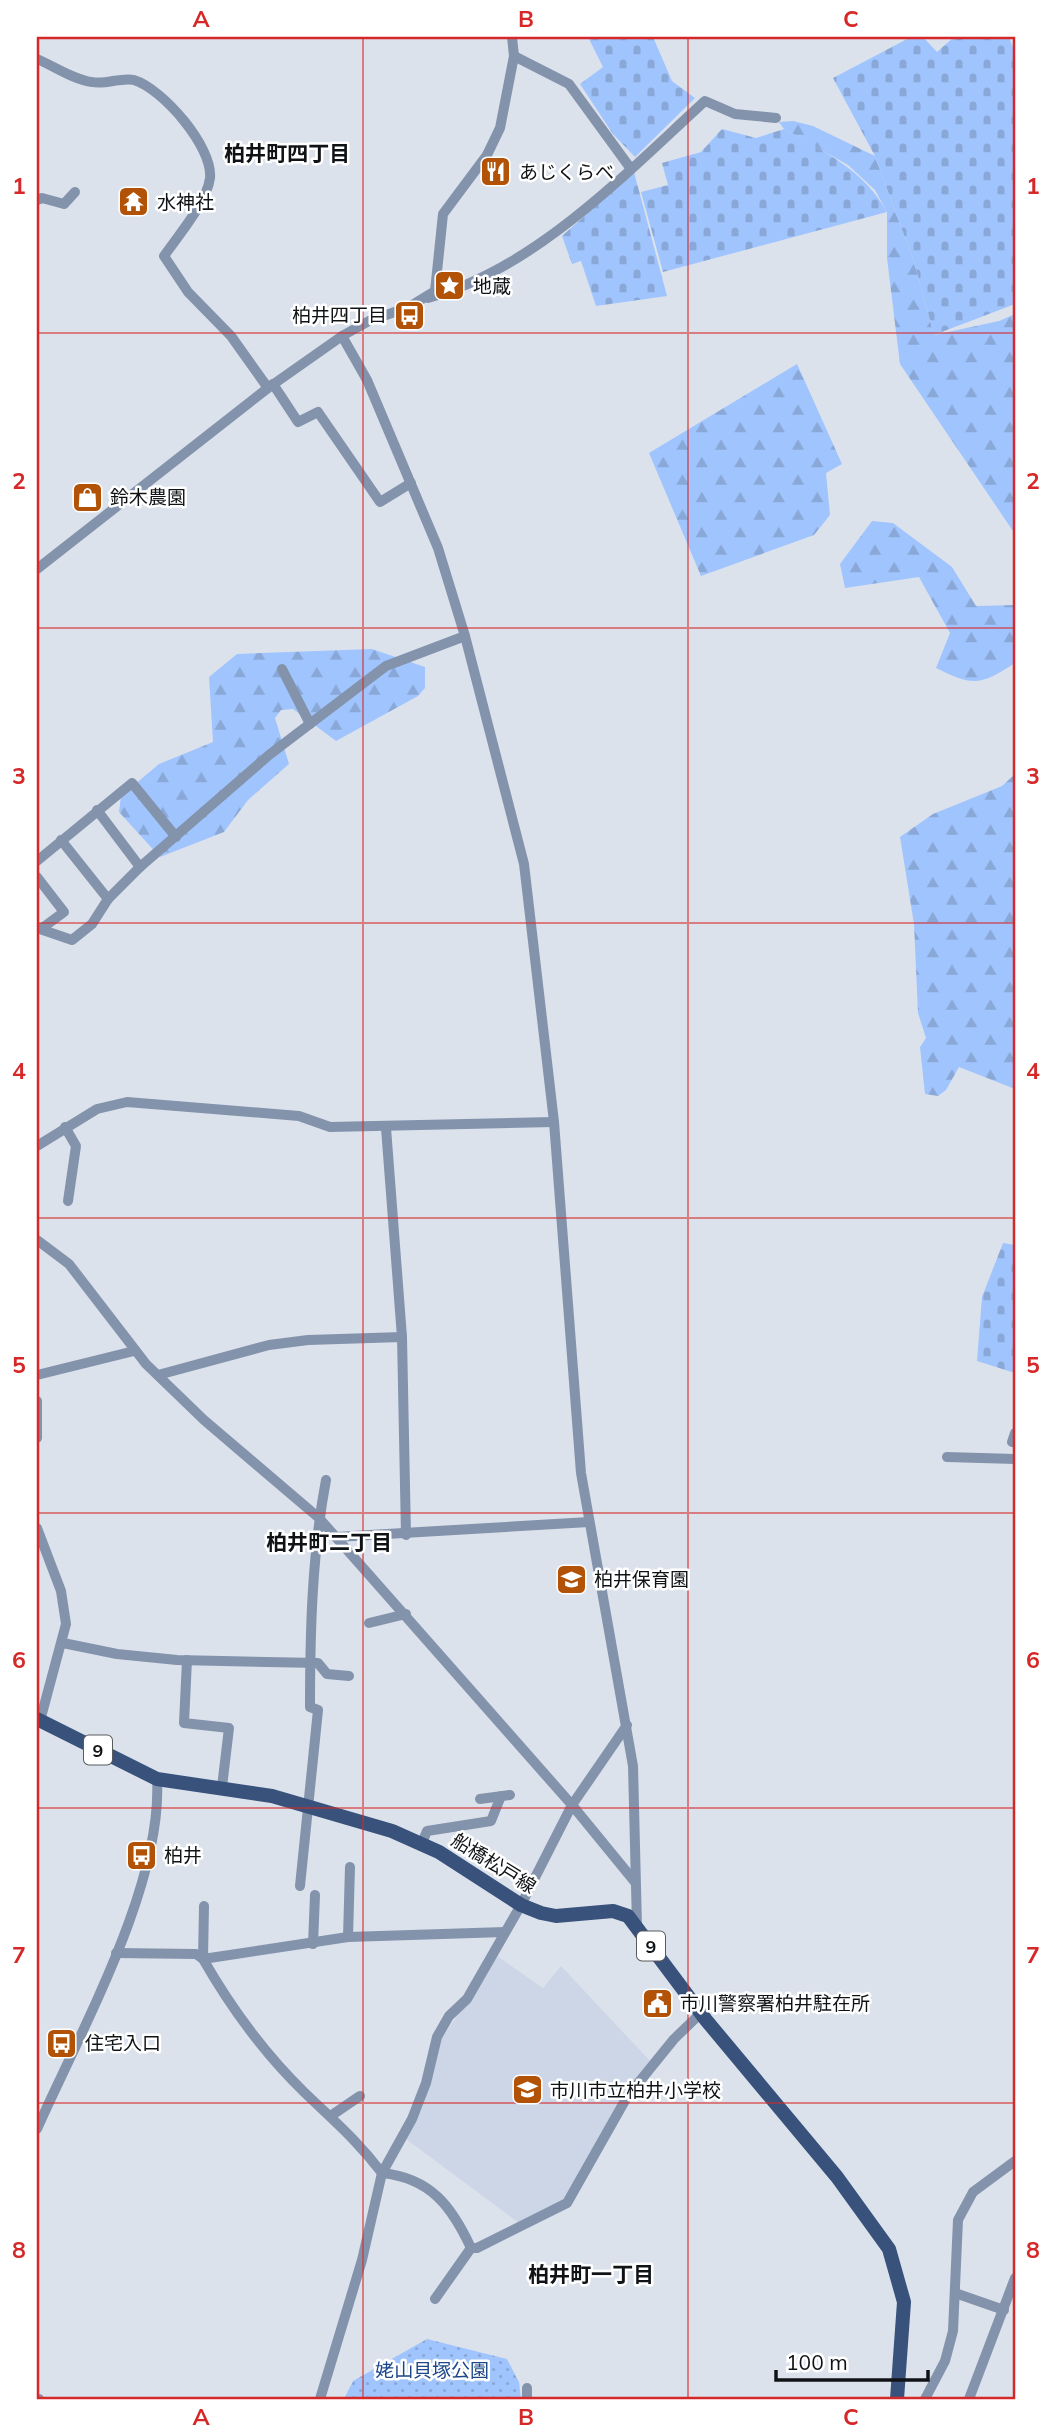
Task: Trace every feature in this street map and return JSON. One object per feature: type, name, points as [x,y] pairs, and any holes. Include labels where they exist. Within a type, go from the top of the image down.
[{"type":"main road","name":"船橋松戸線","points":[[38,1720],[156,1779],[222,1787],[306,1805],[422,1843],[521,1905],[556,1916],[613,1911],[628,1916],[701,2013],[798,2128],[890,2249],[904,2302],[897,2399]]},
{"type":"street","points":[[426,299],[435,291],[438,282],[439,229],[443,214],[487,155],[500,128],[514,56],[513,37]]},
{"type":"street","points":[[514,56],[569,84],[631,169]]},
{"type":"street","points":[[37,60],[92,82],[132,79],[155,89],[191,128],[209,170],[210,181],[199,208],[164,256],[188,292],[231,336],[298,422],[318,412],[380,502],[411,483]]},
{"type":"street","points":[[37,569],[270,386],[342,336],[369,321],[482,276],[562,230],[705,101],[735,114],[776,118]]},
{"type":"street","points":[[37,200],[64,204],[75,192]]},
{"type":"street","points":[[342,336],[367,380],[438,548],[465,636],[524,864],[554,1122],[581,1474],[626,1725],[636,1799],[637,1926]]},
{"type":"street","points":[[39,929],[72,940],[92,924],[108,899],[140,867],[231,785],[386,666],[465,636]]},
{"type":"street","points":[[282,669],[310,724]]},
{"type":"street","points":[[37,861],[132,783],[176,837]]},
{"type":"street","points":[[97,810],[140,867]]},
{"type":"street","points":[[61,840],[108,899]]},
{"type":"street","points":[[37,877],[64,912],[39,929]]},
{"type":"street","points":[[37,1146],[97,1109],[127,1102],[299,1116],[330,1127],[386,1128],[554,1122]]},
{"type":"street","points":[[65,1127],[76,1146],[68,1201]]},
{"type":"street","points":[[386,1128],[402,1337],[406,1535]]},
{"type":"street","points":[[37,1240],[69,1264],[134,1351],[158,1375],[204,1420],[319,1518],[572,1805],[635,1882]]},
{"type":"street","points":[[158,1375],[269,1345],[308,1340],[402,1337]]},
{"type":"street","points":[[37,1375],[134,1351]]},
{"type":"street","points":[[37,1401],[37,1438]]},
{"type":"street","points":[[947,1457],[1015,1459]]},
{"type":"street","points":[[300,1886],[306,1805],[318,1710],[310,1707],[310,1662],[319,1518],[326,1480]]},
{"type":"street","points":[[336,1537],[406,1535],[589,1522]]},
{"type":"street","points":[[37,1528],[61,1591],[65,1625],[63,1643],[38,1720]]},
{"type":"street","points":[[369,1623],[406,1614]]},
{"type":"street","points":[[63,1643],[117,1654],[187,1660],[310,1662],[318,1663],[327,1675],[349,1676]]},
{"type":"street","points":[[187,1660],[184,1723],[229,1728],[222,1787]]},
{"type":"street","points":[[320,2399],[362,2260],[383,2173],[412,2119],[426,2083],[437,2038],[449,2016],[467,1999],[521,1905],[572,1805],[626,1725]]},
{"type":"street","points":[[37,2129],[116,1953],[151,1849],[158,1803],[156,1779]]},
{"type":"street","points":[[422,1843],[428,1831],[491,1821],[505,1795],[480,1800]]},
{"type":"street","points":[[348,1937],[350,1867]]},
{"type":"street","points":[[313,1944],[315,1895]]},
{"type":"street","points":[[203,1959],[204,1906]]},
{"type":"street","points":[[203,1959],[348,1937],[505,1932]]},
{"type":"street","points":[[116,1953],[196,1954],[203,1959],[235,2011],[304,2092],[354,2137],[383,2173],[395,2174],[426,2188],[446,2202],[471,2248]]},
{"type":"street","points":[[471,2248],[477,2248],[567,2203],[627,2096],[674,2039],[701,2013]]},
{"type":"street","points":[[332,2115],[360,2096]]},
{"type":"street","points":[[925,2399],[945,2361],[953,2330],[958,2220],[973,2192],[1015,2161]]},
{"type":"street","points":[[435,2299],[471,2248]]},
{"type":"street","points":[[969,2399],[1015,2278]]},
{"type":"street","points":[[955,2293],[1004,2310]]},
{"type":"shaded area","name":"市川市立柏井小学校","points":[[497,1956],[543,1988],[561,1966],[651,2062],[563,2202],[519,2223],[406,2139],[439,2043]]},
{"type":"green space","points":[[588,37],[653,37],[672,81],[695,98],[635,157],[613,134],[580,84],[603,67]]},
{"type":"green space","points":[[911,37],[923,37],[937,52],[954,37],[1009,37],[1015,53],[1015,304],[934,335],[914,262],[875,156],[833,78]]},
{"type":"green space","points":[[793,121],[813,126],[875,156],[914,262],[934,335],[999,321],[1015,314],[1015,534],[900,364],[887,258],[887,212],[875,190],[848,165],[784,129],[779,122]]},
{"type":"green space","points":[[722,129],[756,138],[784,129],[829,154],[855,173],[878,197],[887,212],[663,272],[641,192],[668,185],[662,163],[701,152]]},
{"type":"green space","points":[[634,172],[667,296],[596,306],[581,261],[572,264],[562,236]]},
{"type":"green space","points":[[797,364],[842,464],[826,473],[830,515],[814,535],[701,576],[649,453]]},
{"type":"green space","points":[[872,521],[893,523],[952,567],[976,606],[1015,605],[1015,663],[994,676],[977,681],[969,681],[936,668],[950,633],[919,577],[845,588],[840,564]]},
{"type":"green space","points":[[372,649],[425,667],[425,688],[418,696],[336,741],[293,709],[281,710],[275,718],[289,764],[248,800],[224,832],[160,857],[119,812],[121,796],[159,764],[213,742],[209,677],[237,654]]},
{"type":"green space","points":[[1015,774],[1015,1089],[959,1067],[946,1090],[938,1096],[925,1094],[920,1047],[926,1038],[918,1013],[914,924],[900,837],[933,814],[1002,786]]},
{"type":"green space","points":[[1003,1243],[1015,1245],[1015,1373],[977,1361],[982,1297]]},
{"type":"green space","name":"姥山貝塚公園","points":[[427,2339],[507,2359],[519,2382],[521,2399],[344,2399],[353,2381]]},
{"type":"place","name":"あじくらべ","points":[[496,172]]},
{"type":"place","name":"水神社","points":[[134,202]]},
{"type":"place","name":"地蔵","points":[[450,286]]},
{"type":"place","name":"柏井四丁目","points":[[410,315]]},
{"type":"place","name":"鈴木農園","points":[[87,497]]},
{"type":"place","name":"柏井保育園","points":[[571,1579]]},
{"type":"place","name":"柏井","points":[[141,1855]]},
{"type":"place","name":"市川警察署柏井駐在所","points":[[657,2003]]},
{"type":"place","name":"住宅入口","points":[[62,2043]]},
{"type":"place","name":"市川市立柏井小学校","points":[[527,2090]]},
{"type":"district","name":"柏井町四丁目","points":[[287,153]]},
{"type":"district","name":"柏井町二丁目","points":[[329,1542]]},
{"type":"district","name":"柏井町一丁目","points":[[591,2274]]}]
